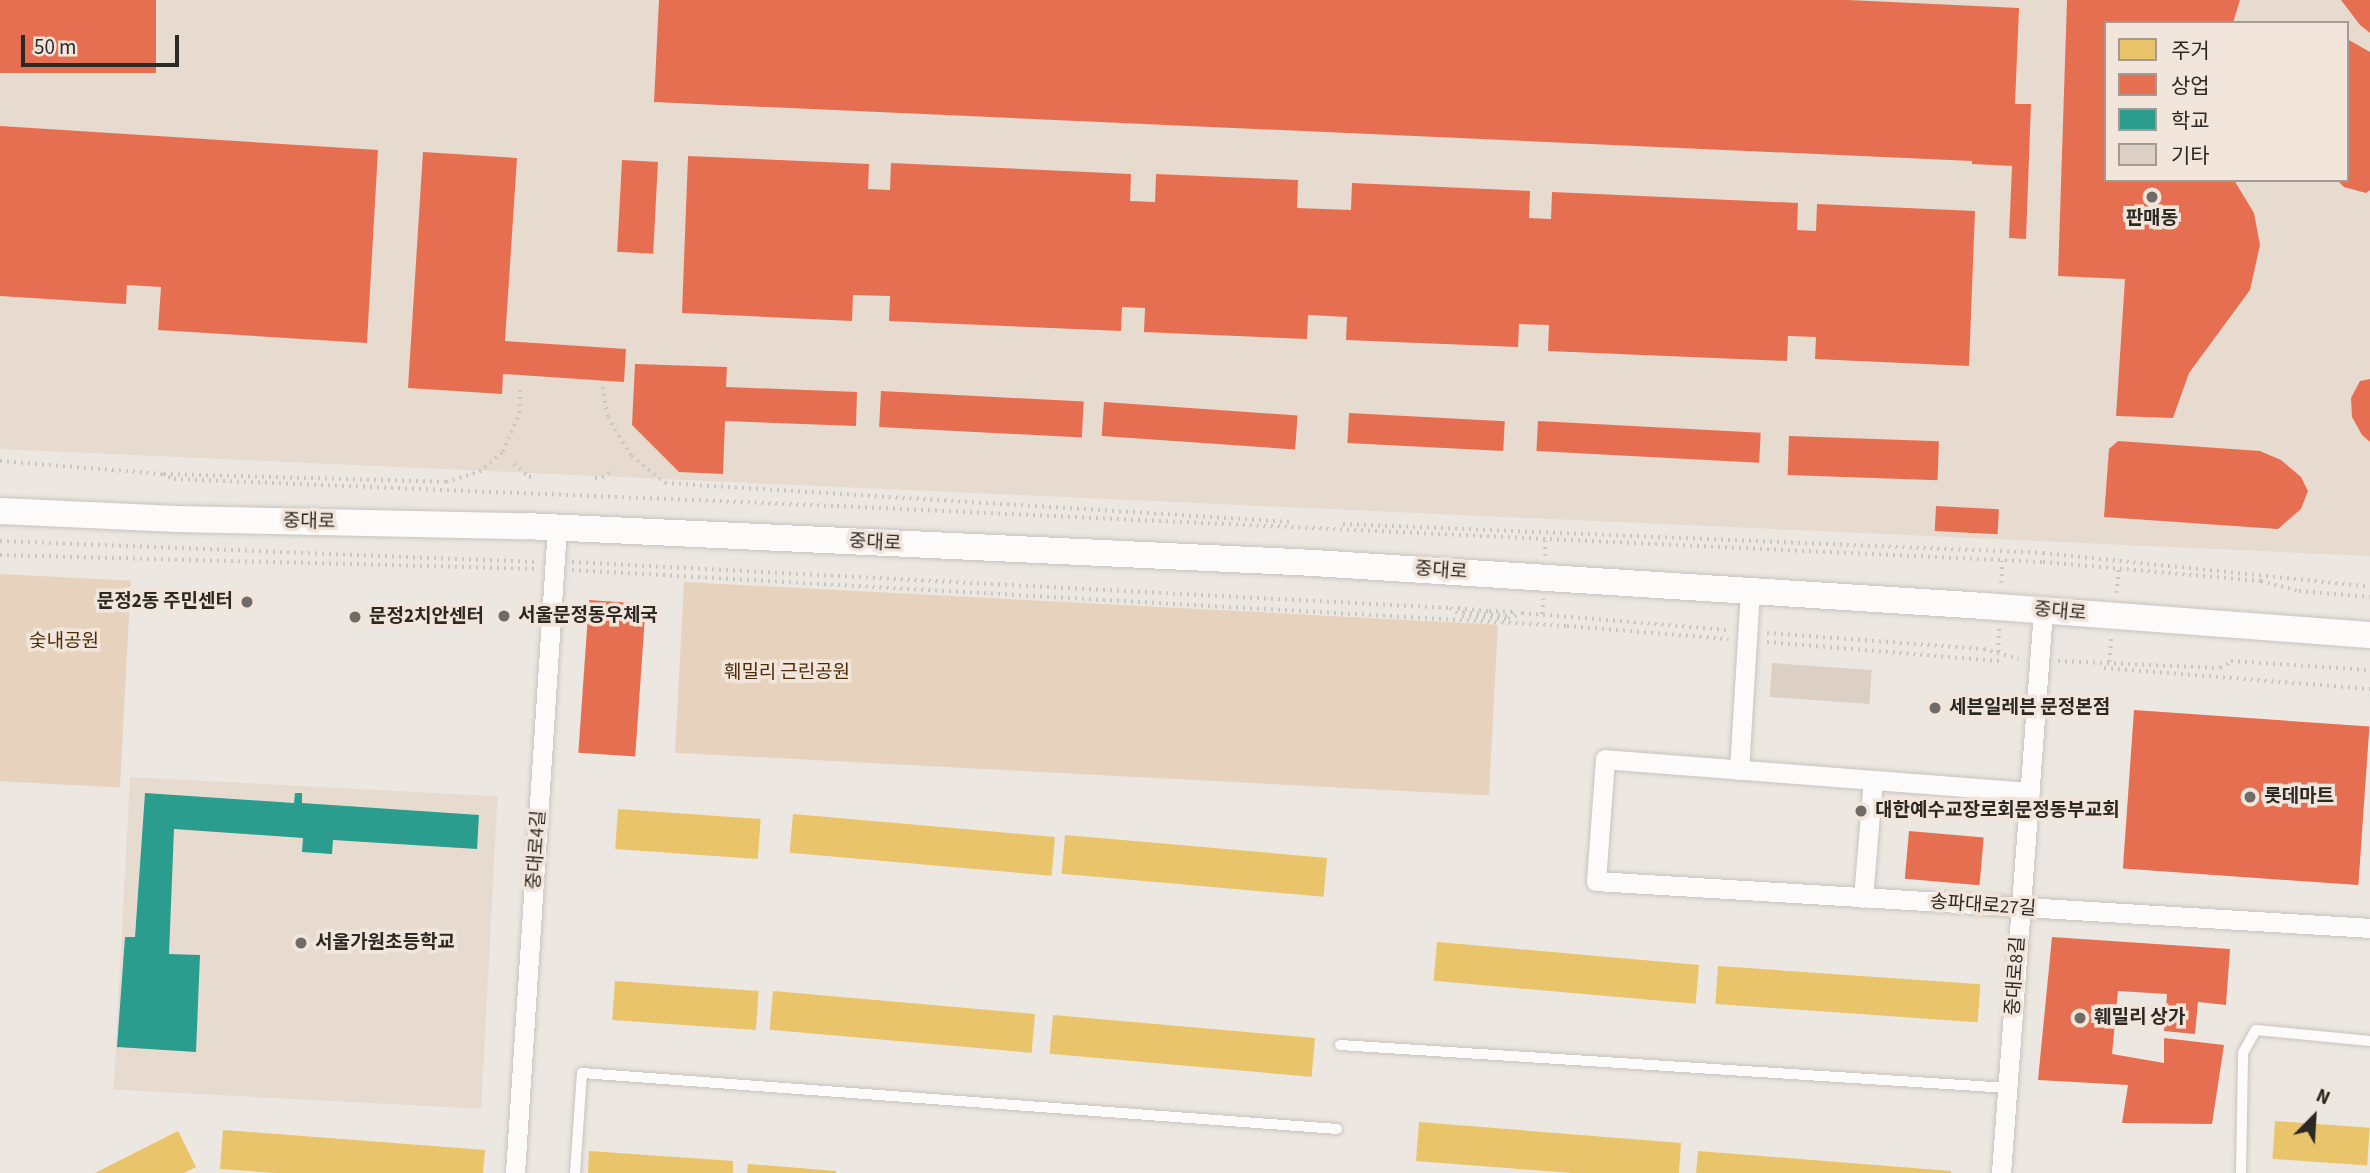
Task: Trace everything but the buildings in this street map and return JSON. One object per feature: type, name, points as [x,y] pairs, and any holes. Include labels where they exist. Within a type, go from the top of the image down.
[{"type":"main road","name":"중대로","points":[[0,511],[177,520],[556,527],[1314,563],[1750,590],[2370,635]]},
{"type":"street","name":"중대로4길","points":[[515,1173],[556,527]]},
{"type":"street","points":[[1750,590],[1745,636],[1739,770],[2030,792]]},
{"type":"street","name":"중대로8길","points":[[2001,1173],[2043,611]]},
{"type":"street","name":"송파대로27길","points":[[1739,770],[1605,759],[1596,881],[2020,909],[2370,928]]},
{"type":"street","points":[[1863,898],[1873,780]]},
{"type":"lane","points":[[2241,1173],[2243,1054],[2256,1030],[2370,1041]]},
{"type":"lane","points":[[1340,1045],[2008,1088]]},
{"type":"lane","points":[[575,1173],[582,1073],[1337,1129]]},
{"type":"path","points":[[0,461],[162,474],[446,482],[479,472],[503,452],[519,413],[520,385]]},
{"type":"path","points":[[603,387],[608,417],[619,436],[632,456],[665,483],[1291,522]]},
{"type":"path","points":[[514,464],[529,477],[535,476]]},
{"type":"path","points":[[595,478],[602,478],[612,469]]},
{"type":"path","points":[[162,474],[174,479],[824,505],[2119,567],[2261,581],[2299,591],[2370,597]]},
{"type":"path","points":[[1343,524],[2043,553],[2370,587]]},
{"type":"path","points":[[0,541],[1450,608],[1462,616],[1508,619],[1522,612],[1897,653],[2000,661]]},
{"type":"path","points":[[0,555],[554,566],[1998,652]]},
{"type":"path","points":[[1489,613],[1458,608],[1464,613],[1489,613],[1513,612],[1507,616],[1489,613]]},
{"type":"path","points":[[2109,663],[2220,668],[2231,661],[2370,670]]},
{"type":"path","points":[[2104,668],[2370,689]]},
{"type":"shaded area","points":[[0,0],[2370,0],[2370,556],[0,449]]},
{"type":"shaded area","name":"서울가원초등학교","points":[[130,777],[497,796],[481,1109],[114,1090]]},
{"type":"green space","name":"숯내공원","points":[[0,574],[131,581],[120,788],[0,781]]},
{"type":"green space","name":"훼밀리 근린공원","points":[[684,582],[1498,625],[1489,795],[675,753]]},
{"type":"place","name":"판매동","points":[[2152,197]]},
{"type":"place","name":"문정2동 주민센터","points":[[247,602]]},
{"type":"place","name":"서울문정동우체국","points":[[504,616]]},
{"type":"place","name":"문정2치안센터","points":[[355,617]]},
{"type":"place","name":"세븐일레븐 문정본점","points":[[1935,708]]},
{"type":"place","name":"롯데마트","points":[[2250,797]]},
{"type":"place","name":"대한예수교장로회문정동부교회","points":[[1861,811]]},
{"type":"place","name":"서울가원초등학교","points":[[301,943]]},
{"type":"place","name":"훼밀리 상가","points":[[2080,1018]]}]
